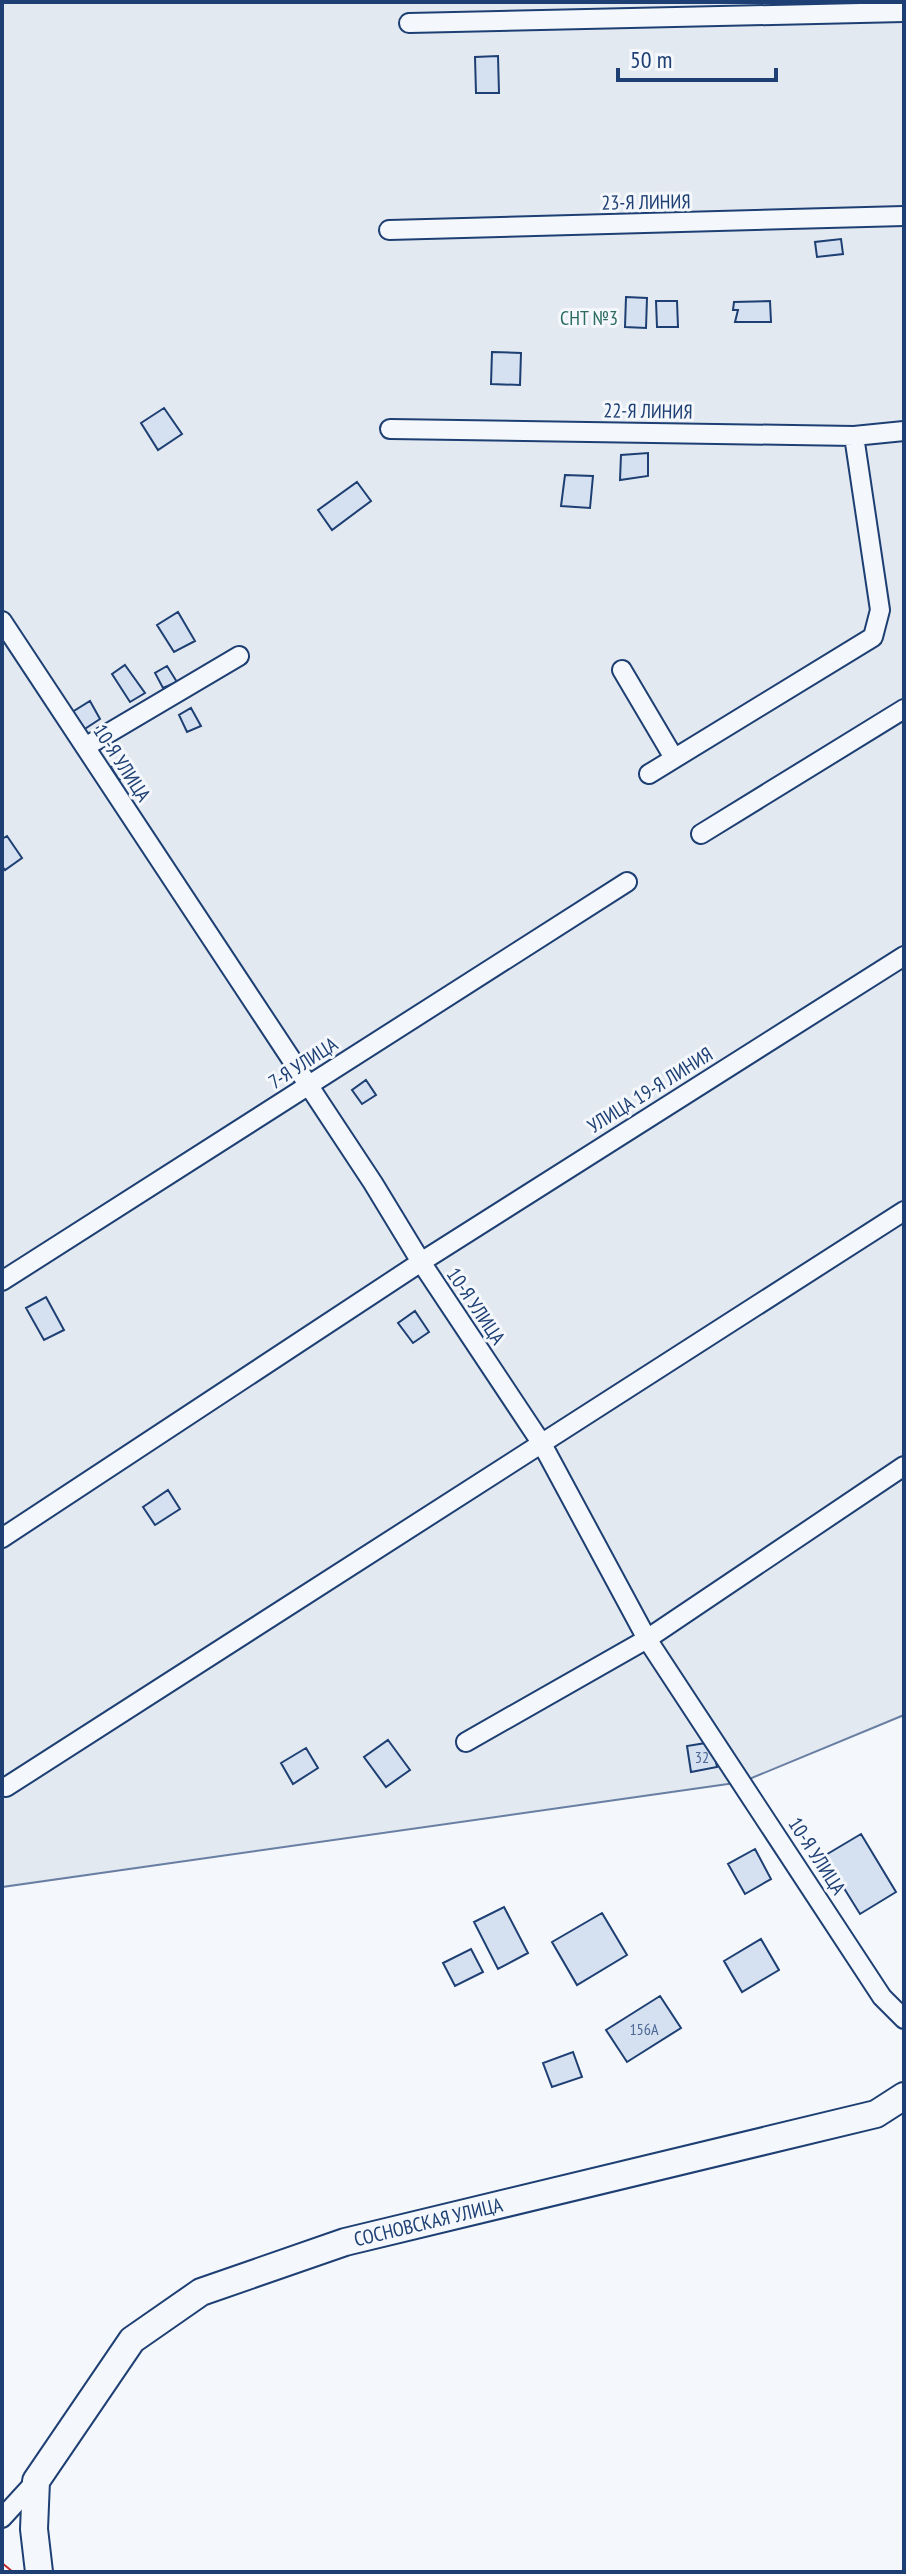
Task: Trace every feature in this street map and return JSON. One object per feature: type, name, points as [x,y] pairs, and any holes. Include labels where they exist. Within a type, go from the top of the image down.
[{"type":"street","points":[[409,23],[904,12]]},
{"type":"street","name":"23-Я ЛИНИЯ","points":[[389,230],[904,216]]},
{"type":"street","name":"22-Я ЛИНИЯ","points":[[390,429],[854,436],[904,431]]},
{"type":"street","points":[[649,774],[873,637],[880,610],[854,436]]},
{"type":"street","name":"10-Я УЛИЦА","points":[[2,621],[542,1444],[647,1639],[882,1997],[904,2019]]},
{"type":"street","points":[[85,747],[239,656]]},
{"type":"street","points":[[622,670],[674,758]]},
{"type":"street","points":[[701,834],[904,709]]},
{"type":"street","name":"7-Я УЛИЦА","points":[[2,1281],[627,882]]},
{"type":"street","name":"УЛИЦА 19-Я ЛИНИЯ","points":[[2,1538],[421,1262],[904,956]]},
{"type":"street","points":[[6,1787],[904,1211]]},
{"type":"street","points":[[466,1742],[647,1639],[904,1466]]},
{"type":"street","name":"СОСНОВСКАЯ УЛИЦА","points":[[36,2481],[132,2340],[201,2292],[345,2242],[876,2114],[904,2096]]},
{"type":"street","points":[[2,2518],[36,2481]]},
{"type":"street","points":[[36,2481],[34,2529],[39,2572]]},
{"type":"green space","name":"СНТ №3","points":[[2,2],[904,2],[904,1715],[742,1782],[2,1887]]},
{"type":"building","points":[[498,56],[499,93],[476,93],[475,57]]},
{"type":"building","points":[[841,239],[843,254],[817,257],[815,242]]},
{"type":"building","points":[[626,297],[647,298],[646,328],[625,327]]},
{"type":"building","points":[[656,301],[677,301],[678,327],[657,327]]},
{"type":"building","points":[[770,301],[771,322],[735,322],[738,310],[733,310],[734,302]]},
{"type":"building","points":[[492,352],[521,353],[520,385],[491,384]]},
{"type":"building","points":[[164,408],[182,434],[158,450],[141,423]]},
{"type":"building","points":[[648,453],[648,476],[620,480],[621,455]]},
{"type":"building","points":[[565,475],[593,476],[590,508],[561,506]]},
{"type":"building","points":[[357,482],[371,501],[332,530],[318,510]]},
{"type":"building","points":[[178,612],[195,641],[174,652],[157,625]]},
{"type":"building","points":[[125,665],[145,693],[130,702],[112,674]]},
{"type":"building","points":[[167,666],[177,682],[163,688],[155,673]]},
{"type":"building","points":[[90,701],[100,719],[80,732],[69,714]]},
{"type":"building","points":[[191,708],[201,726],[187,732],[179,715]]},
{"type":"building","points":[[125,759],[133,773],[119,780],[111,767]]},
{"type":"building","points":[[7,836],[22,858],[5,870],[2,866],[2,839]]},
{"type":"building","points":[[366,1080],[376,1095],[362,1104],[352,1090]]},
{"type":"building","points":[[46,1297],[64,1330],[44,1340],[26,1308]]},
{"type":"building","points":[[415,1311],[429,1332],[413,1343],[398,1323]]},
{"type":"building","points":[[168,1490],[180,1509],[155,1525],[143,1507]]},
{"type":"building","points":[[388,1740],[410,1770],[386,1787],[364,1757]]},
{"type":"building","points":[[712,1742],[717,1767],[691,1772],[687,1746]]},
{"type":"building","points":[[306,1748],[318,1768],[293,1784],[281,1763]]},
{"type":"building","points":[[861,1834],[896,1892],[860,1914],[824,1856]]},
{"type":"building","points":[[755,1849],[771,1879],[745,1894],[728,1864]]},
{"type":"building","points":[[504,1907],[528,1953],[498,1969],[474,1922]]},
{"type":"building","points":[[602,1913],[627,1955],[577,1985],[552,1942]]},
{"type":"building","points":[[761,1939],[779,1970],[742,1992],[724,1961]]},
{"type":"building","points":[[471,1949],[483,1972],[455,1986],[443,1963]]},
{"type":"building","points":[[660,1996],[681,2028],[627,2062],[606,2030]]},
{"type":"building","points":[[573,2052],[582,2077],[552,2087],[543,2063]]},
{"type":"power","points":[[2,2563],[13,2572]]}]
